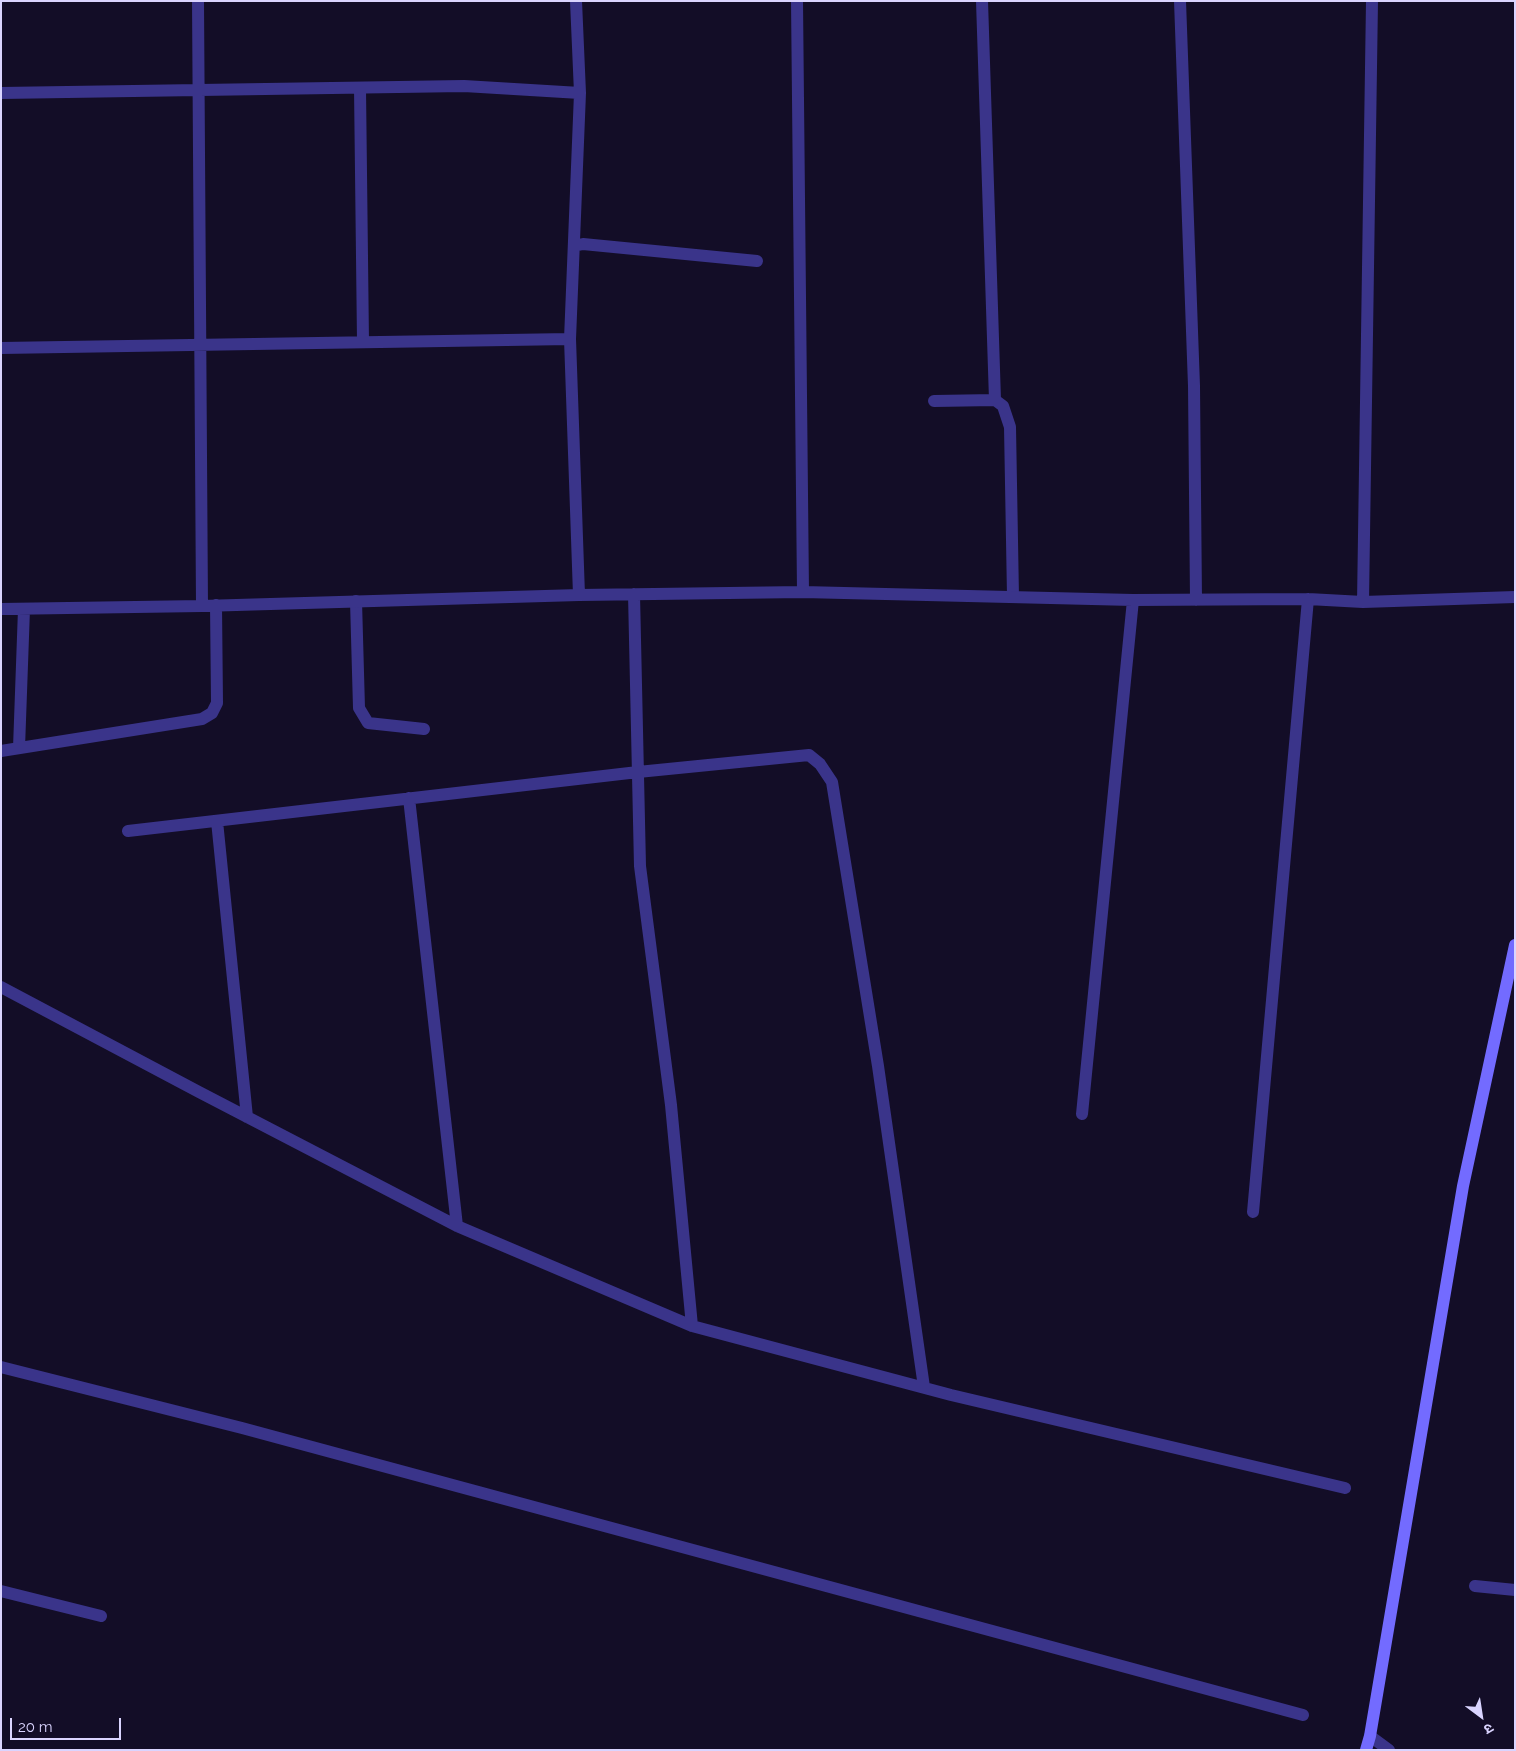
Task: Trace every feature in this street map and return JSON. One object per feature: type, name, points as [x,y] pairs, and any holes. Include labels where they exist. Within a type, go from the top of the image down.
[{"type":"street","points":[[198,1],[202,606]]},
{"type":"street","points":[[576,1],[580,93],[570,339],[579,595]]},
{"type":"street","points":[[797,1],[803,592]]},
{"type":"street","points":[[982,1],[995,400]]},
{"type":"street","points":[[1180,1],[1194,386],[1196,600]]},
{"type":"street","points":[[1363,602],[1372,1]]},
{"type":"street","points":[[1,93],[464,86],[580,93]]},
{"type":"street","points":[[360,88],[363,342]]},
{"type":"street","points":[[574,246],[583,244],[757,261]]},
{"type":"street","points":[[1,348],[570,339]]},
{"type":"street","points":[[934,401],[995,400],[1003,406],[1010,427],[1013,597]]},
{"type":"street","points":[[1,609],[202,606],[579,595],[803,592],[1133,600],[1308,599],[1363,602],[1515,597]]},
{"type":"street","points":[[634,594],[640,866],[671,1105],[692,1326]]},
{"type":"street","points":[[1253,1212],[1308,599]]},
{"type":"street","points":[[1082,1114],[1133,600]]},
{"type":"street","points":[[356,601],[360,708],[368,723],[424,729]]},
{"type":"street","points":[[1,751],[202,719],[212,713],[218,702],[216,605]]},
{"type":"street","points":[[19,748],[24,609]]},
{"type":"street","points":[[128,832],[638,772],[808,755],[820,764],[832,782],[879,1075],[924,1387]]},
{"type":"street","points":[[409,798],[457,1226]]},
{"type":"street","points":[[217,821],[247,1117]]},
{"type":"street","points":[[1366,1750],[1370,1736],[1463,1186],[1515,944]]},
{"type":"street","points":[[1,987],[457,1226],[692,1326],[924,1387],[1345,1488]]},
{"type":"street","points":[[1,1367],[242,1428],[1303,1715]]},
{"type":"street","points":[[1475,1586],[1515,1590]]},
{"type":"street","points":[[1,1591],[101,1616]]},
{"type":"street","points":[[1370,1736],[1389,1750]]}]
